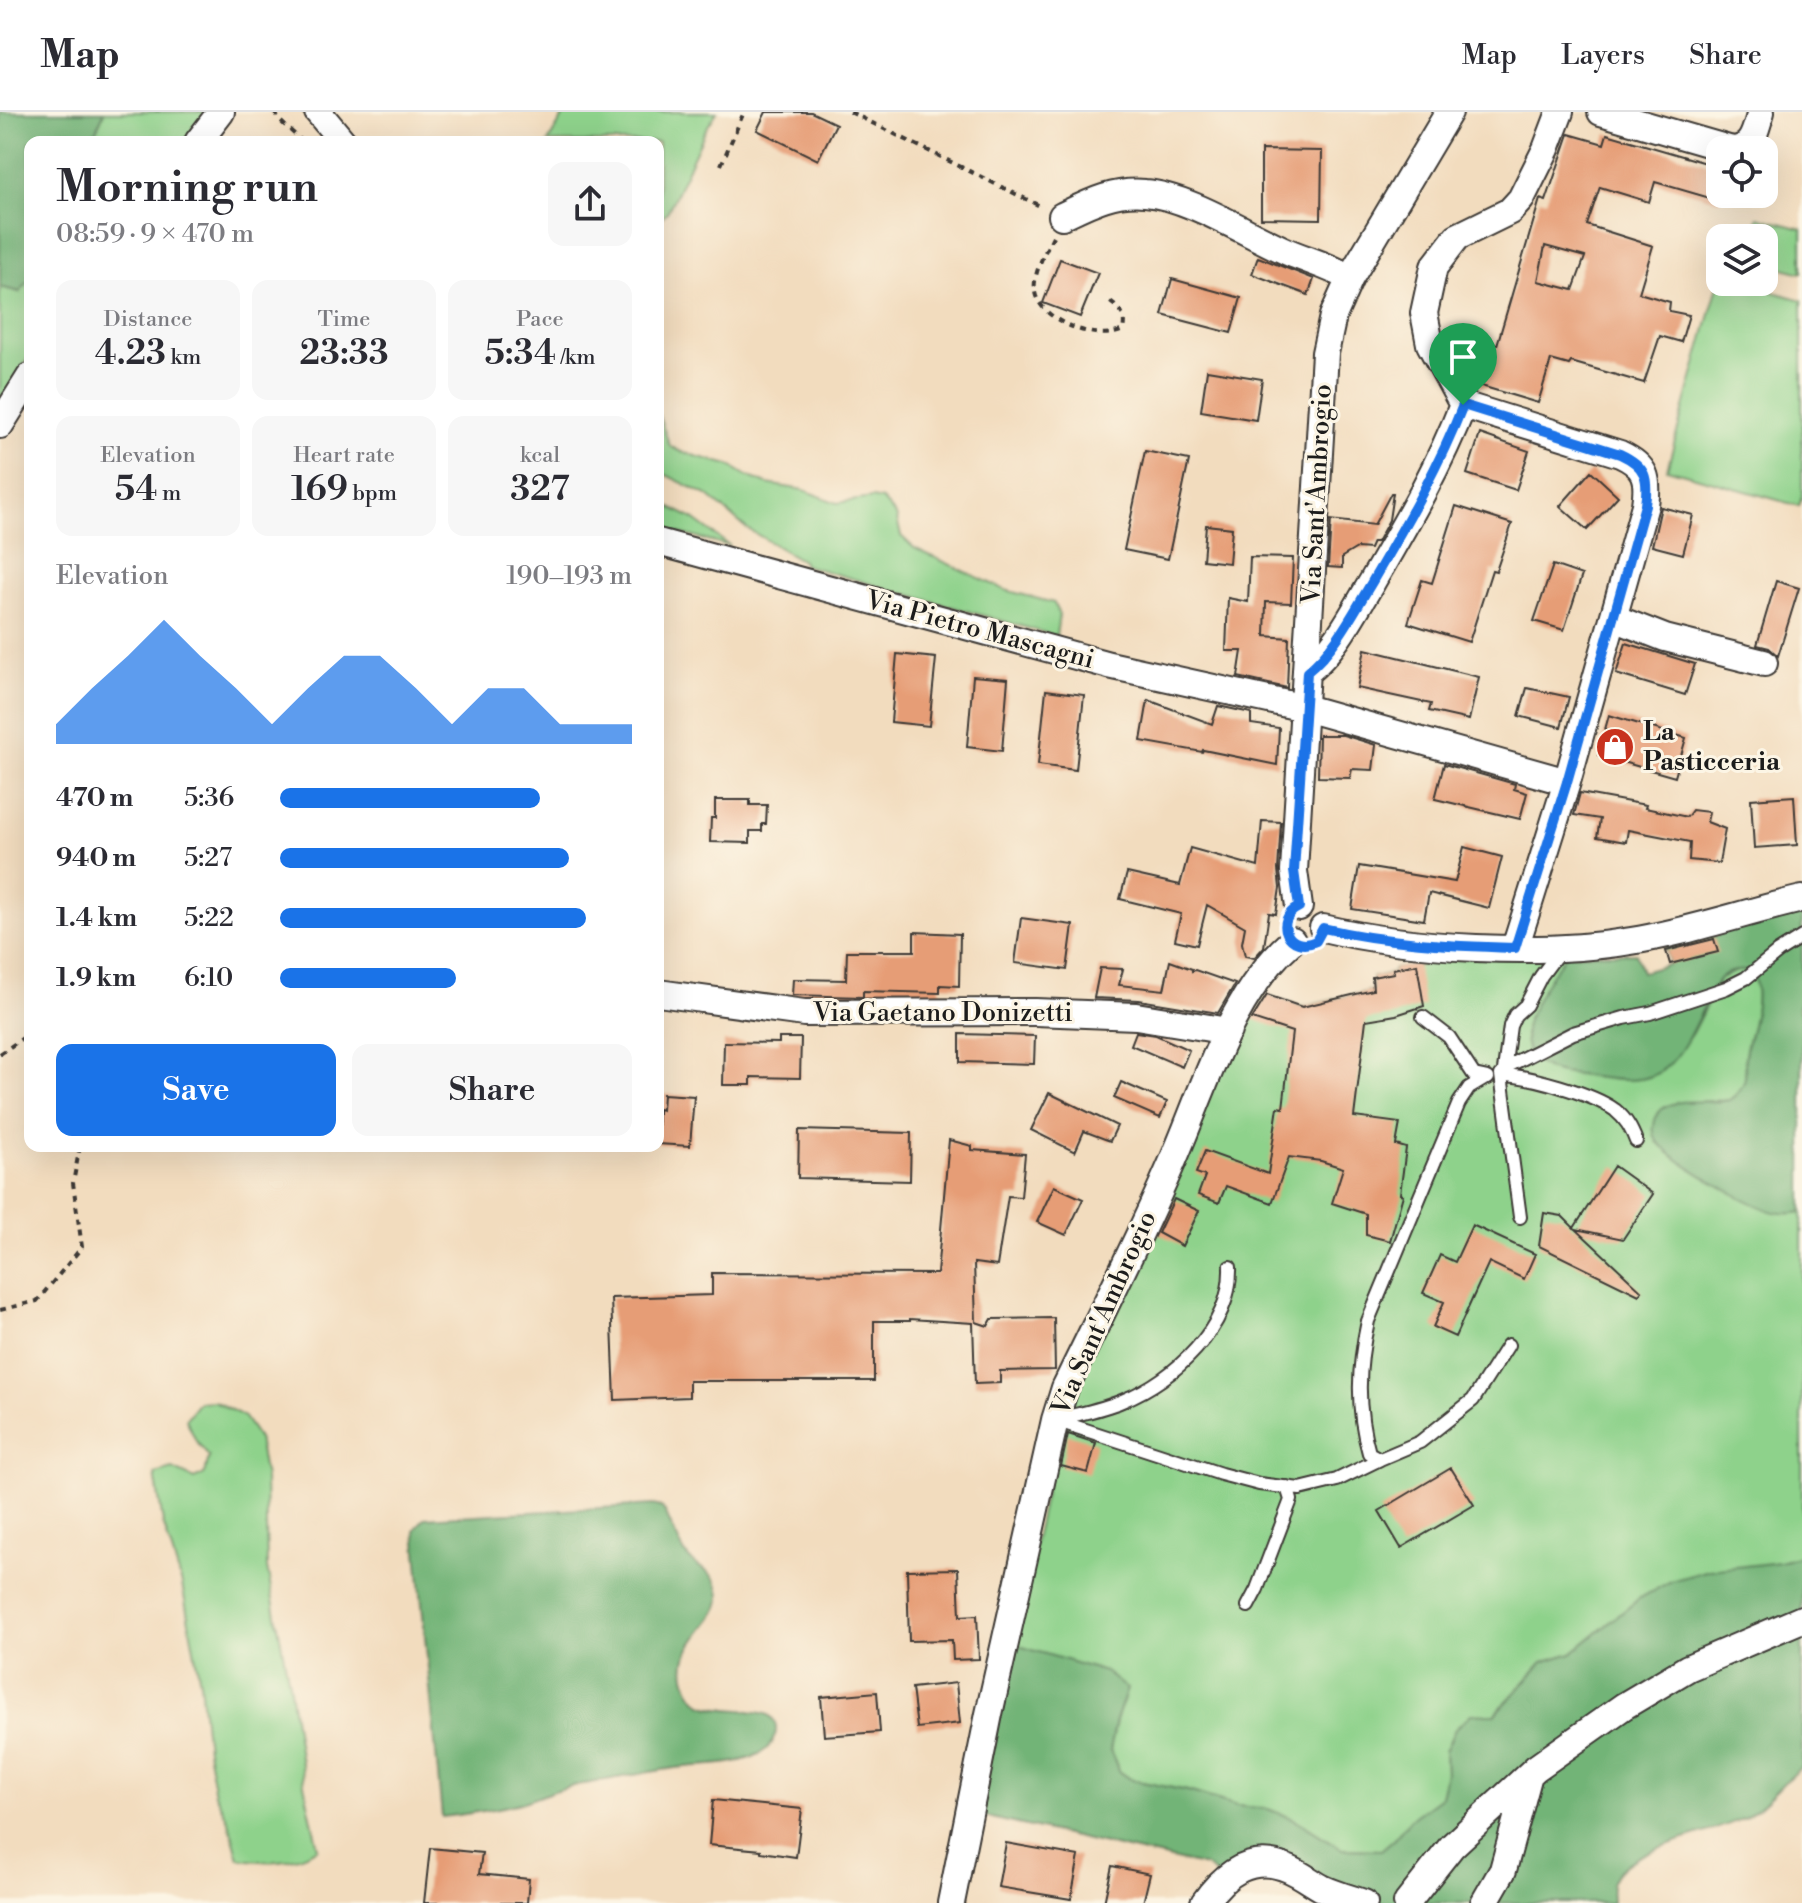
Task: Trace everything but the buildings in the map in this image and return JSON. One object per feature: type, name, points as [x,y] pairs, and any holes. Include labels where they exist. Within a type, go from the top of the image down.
[{"type":"street","points":[[203,136],[221,112]]},
{"type":"street","points":[[318,112],[338,136]]},
{"type":"street","name":"Via Sant'Ambrogio","points":[[1299,907],[1294,871],[1325,353],[1333,316],[1350,278],[1449,112]]},
{"type":"street","points":[[1515,948],[1614,618],[1645,505],[1648,483],[1641,469],[1620,454],[1463,405],[1430,344],[1424,313],[1434,267],[1457,237],[1510,211],[1521,199],[1560,112]]},
{"type":"street","points":[[1601,112],[1732,150],[1744,150],[1750,144],[1761,112]]},
{"type":"street","points":[[1062,216],[1104,196],[1146,193],[1195,207],[1289,253],[1329,266],[1350,278]]},
{"type":"street","points":[[0,425],[24,387]]},
{"type":"street","points":[[1307,672],[1325,656],[1338,638],[1396,541],[1463,405]]},
{"type":"street","name":"Via Pietro Mascagni","points":[[664,544],[1109,665],[1305,708],[1567,782]]},
{"type":"street","points":[[1614,618],[1665,638],[1764,663]]},
{"type":"street","points":[[1323,928],[1398,941],[1456,946],[1596,946],[1631,941],[1802,899]]},
{"type":"street","points":[[1305,906],[1317,912],[1323,928],[1320,936],[1303,945],[1292,941],[1285,931],[1285,919],[1299,907],[1305,906]]},
{"type":"street","name":"Via Sant'Ambrogio","points":[[951,1903],[989,1714],[1055,1420],[1065,1388],[1168,1173],[1228,1031],[1252,986],[1271,961],[1292,941]]},
{"type":"street","name":"Via Gaetano Donizetti","points":[[664,994],[804,1013],[1035,1012],[1136,1016],[1228,1031]]},
{"type":"street","points":[[1407,1903],[1452,1846],[1536,1768],[1624,1706],[1688,1668],[1802,1619]]},
{"type":"street","points":[[1484,1903],[1503,1870],[1528,1778]]},
{"type":"street","points":[[1204,1903],[1241,1866],[1266,1862],[1288,1868],[1320,1887],[1364,1903]]},
{"type":"lane","points":[[1380,1459],[1369,1453],[1362,1429],[1359,1397],[1360,1357],[1368,1321],[1459,1103],[1469,1088],[1573,1033],[1650,1013],[1726,988],[1746,978],[1765,961],[1802,937]]},
{"type":"lane","points":[[1520,1217],[1504,1071],[1510,1026],[1558,953]]},
{"type":"lane","points":[[1423,1017],[1449,1037],[1474,1075],[1484,1079]]},
{"type":"lane","points":[[1504,1071],[1601,1101],[1630,1125],[1636,1141]]},
{"type":"lane","points":[[1055,1420],[1120,1402],[1160,1380],[1183,1361],[1213,1328],[1230,1285],[1230,1267]]},
{"type":"lane","points":[[1055,1420],[1221,1474],[1259,1484],[1300,1489],[1337,1480],[1420,1442],[1473,1400],[1508,1345]]},
{"type":"lane","points":[[1248,1606],[1291,1500],[1287,1487]]},
{"type":"path","points":[[275,112],[296,136]]},
{"type":"path","points":[[721,165],[744,112]]},
{"type":"path","points":[[850,112],[1062,216],[1037,273],[1036,295],[1053,319],[1095,334],[1113,335],[1123,330],[1125,321],[1121,310],[1109,301]]},
{"type":"path","points":[[0,1054],[24,1037]]},
{"type":"path","points":[[0,1310],[37,1301],[82,1247],[73,1183],[79,1152]]},
{"type":"green space","points":[[0,112],[104,112],[94,136],[24,136],[24,287],[20,292],[0,287]]},
{"type":"green space","points":[[104,112],[207,112],[188,136],[94,136]]},
{"type":"green space","points":[[566,112],[717,112],[664,215],[664,136],[552,136]]},
{"type":"green space","points":[[1758,217],[1802,229],[1802,273],[1778,267],[1778,224],[1756,224]]},
{"type":"green space","points":[[0,287],[20,292],[24,287],[24,365],[0,404]]},
{"type":"green space","points":[[1778,293],[1802,300],[1802,496],[1799,506],[1667,469],[1715,296],[1778,296]]},
{"type":"green space","points":[[664,430],[670,446],[681,452],[729,465],[767,484],[804,490],[837,503],[872,498],[882,500],[896,515],[901,536],[914,548],[1005,590],[1054,603],[1059,615],[1056,636],[804,565],[746,528],[707,495],[664,474]]},
{"type":"green space","points":[[664,504],[692,518],[730,546],[664,530]]},
{"type":"green space","points":[[1802,910],[1802,998],[1798,1007],[1802,1018],[1802,1212],[1771,1211],[1728,1191],[1669,1152],[1654,1133],[1656,1117],[1667,1106],[1681,1102],[1729,1100],[1741,1088],[1745,1079],[1745,1055],[1757,991],[1751,972],[1736,971],[1721,977],[1679,1053],[1652,1076],[1627,1080],[1557,1072],[1533,1059],[1526,1046],[1530,1014],[1566,954],[1636,953],[1642,972],[1670,964],[1664,946],[1711,931],[1713,937],[1768,917]]},
{"type":"green space","points":[[1566,954],[1531,1011],[1525,1027],[1525,1039],[1546,1068],[1612,1079],[1641,1079],[1654,1075],[1670,1064],[1692,1033],[1720,978],[1740,970],[1751,972],[1755,981],[1755,1013],[1745,1054],[1742,1088],[1729,1100],[1679,1103],[1657,1142],[1694,1170],[1795,1213],[1802,1212],[1802,1556],[1640,1598],[1572,1653],[1543,1662],[1495,1714],[1471,1714],[1445,1751],[1446,1773],[1441,1797],[1411,1819],[1381,1850],[1342,1849],[1296,1820],[1268,1809],[1237,1806],[1188,1791],[1132,1780],[1119,1771],[1110,1750],[1127,1689],[1013,1644],[1064,1402],[1256,991],[1302,1007],[1373,990],[1372,977],[1393,973],[1393,969],[1469,958]]},
{"type":"green space","points":[[214,1401],[243,1416],[258,1438],[265,1478],[267,1568],[318,1848],[280,1861],[239,1859],[229,1822],[215,1794],[200,1682],[182,1584],[163,1523],[155,1474],[173,1469],[194,1479],[205,1474],[209,1457],[196,1441],[186,1419],[199,1402]]},
{"type":"green space","points":[[653,1505],[665,1512],[687,1556],[712,1576],[719,1588],[718,1607],[685,1661],[690,1690],[698,1702],[708,1706],[769,1715],[776,1731],[772,1741],[764,1751],[740,1761],[675,1768],[573,1786],[481,1812],[442,1817],[415,1530],[424,1518]]},
{"type":"green space","points":[[1802,1556],[1802,1767],[1747,1816],[1654,1850],[1623,1868],[1613,1881],[1612,1903],[1364,1903],[1288,1868],[1223,1880],[1206,1867],[978,1815],[1013,1644],[1105,1672],[1127,1689],[1110,1750],[1119,1771],[1132,1780],[1188,1791],[1237,1806],[1268,1809],[1296,1820],[1342,1849],[1381,1850],[1411,1819],[1441,1797],[1446,1773],[1445,1751],[1455,1729],[1471,1714],[1496,1714],[1543,1662],[1572,1653],[1640,1598],[1671,1581],[1709,1570],[1780,1562]]},
{"type":"place","name":"La Pasticceria","points":[[1615,747]]},
{"type":"route","points":[[1463,405],[1620,454],[1641,469],[1648,483],[1645,505],[1567,782],[1515,948],[1398,941],[1323,928],[1316,941],[1297,944],[1287,936],[1284,925],[1293,909],[1299,907],[1294,871],[1307,672],[1325,656],[1338,638],[1396,541],[1463,405]]}]
